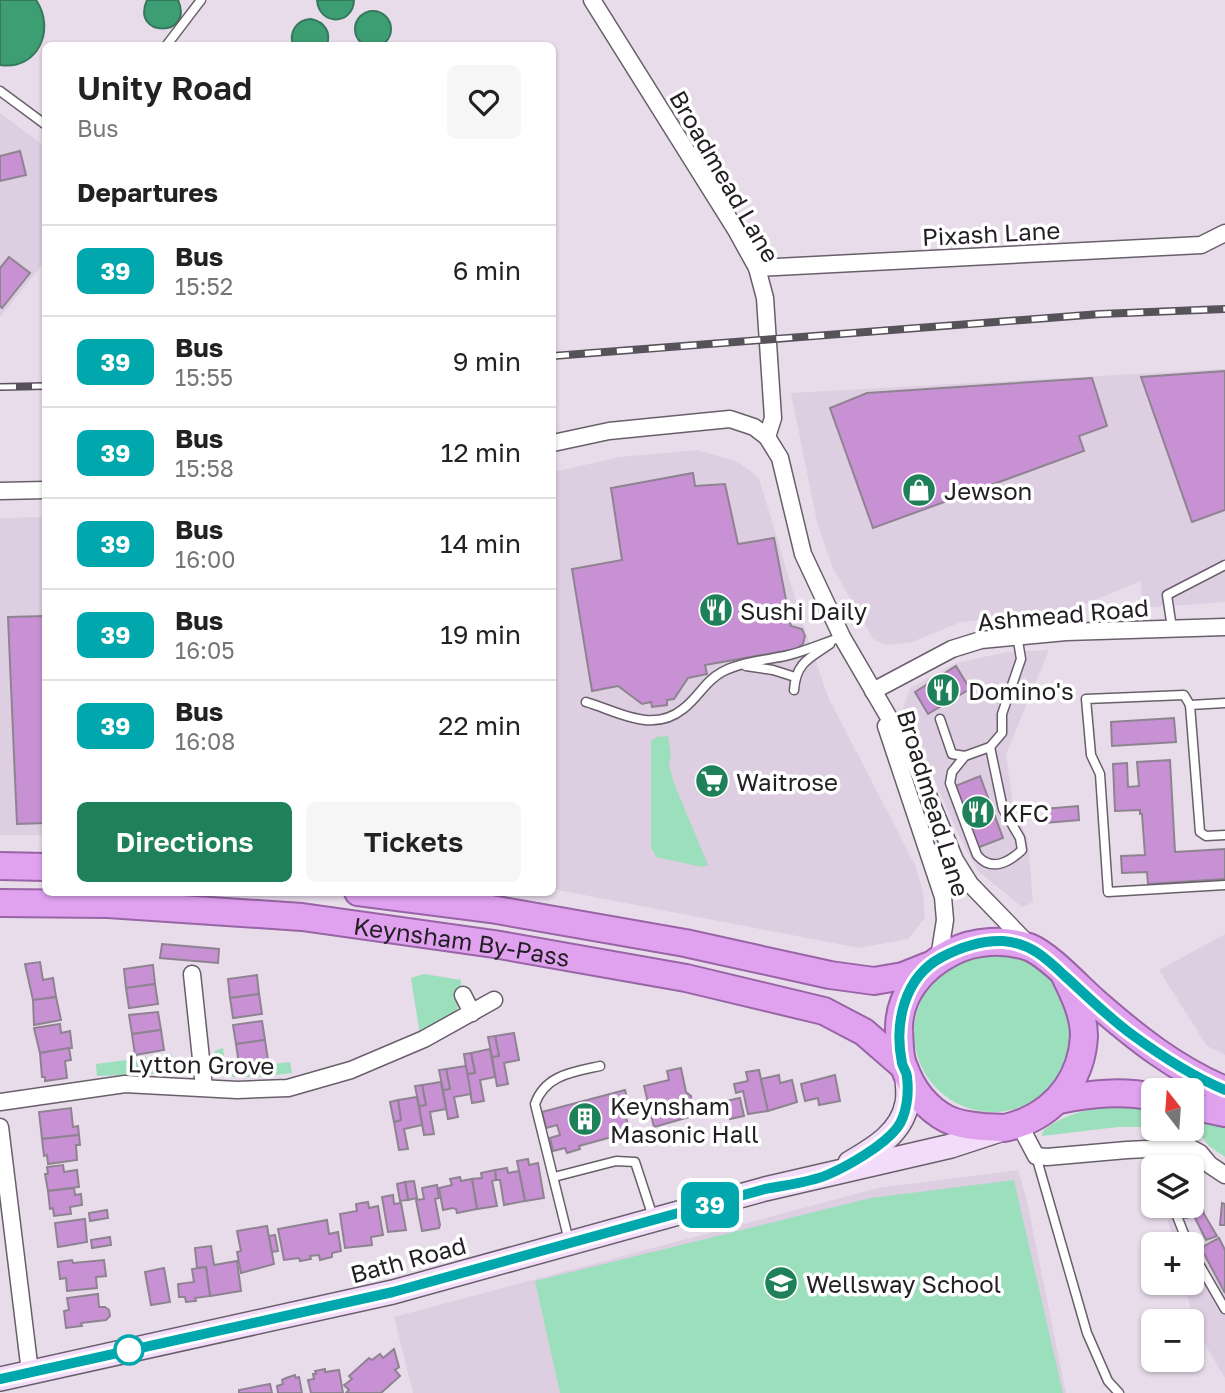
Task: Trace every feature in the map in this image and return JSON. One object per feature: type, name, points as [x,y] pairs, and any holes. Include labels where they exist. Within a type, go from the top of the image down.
[{"type":"highway","points":[[0,866],[42,867]]},
{"type":"highway","name":"Keynsham By-Pass","points":[[389,896],[491,909],[685,943],[831,975],[874,981],[903,976],[934,962]]},
{"type":"highway","name":"Keynsham By-Pass","points":[[0,903],[108,904],[302,917],[494,944],[686,978],[824,1011],[864,1032],[905,1070]]},
{"type":"highway","points":[[1065,976],[1079,1010],[1084,1035],[1079,1066],[1059,1101],[1041,1115],[1013,1126],[974,1126],[948,1120],[918,1095],[905,1070],[899,1028],[903,1006],[913,984],[934,962],[974,944],[1004,941],[1031,948],[1049,959],[1132,1035],[1192,1076],[1225,1090]]},
{"type":"highway","points":[[1059,1101],[1086,1095],[1122,1093],[1141,1095]]},
{"type":"highway","points":[[1204,1109],[1225,1113]]},
{"type":"main road","name":"Bath Road","points":[[826,1176],[873,1150],[897,1128],[907,1104],[905,1070]]},
{"type":"main road","name":"Bath Road","points":[[0,1379],[393,1292],[765,1189],[951,1146],[1013,1126]]},
{"type":"street","name":"Broadmead Lane","points":[[592,0],[757,268],[765,298],[773,418],[767,437],[780,458],[803,554],[842,637],[913,759],[955,860],[970,884],[1031,948]]},
{"type":"street","name":"Pixash Lane","points":[[757,268],[1201,245],[1225,233]]},
{"type":"street","points":[[556,442],[609,431],[730,419],[754,427],[767,437]]},
{"type":"street","points":[[0,491],[42,490]]},
{"type":"street","name":"Ashmead Road","points":[[876,697],[952,649],[981,640],[1017,635],[1225,627]]},
{"type":"street","name":"Broadmead Lane","points":[[876,697],[943,897],[946,920],[934,962]]},
{"type":"street","points":[[192,974],[204,1087]]},
{"type":"street","points":[[463,995],[472,1013]]},
{"type":"street","name":"Lytton Grove","points":[[0,1102],[125,1084],[237,1090],[288,1088],[351,1070],[424,1040],[494,1000]]},
{"type":"street","points":[[1013,1126],[1036,1156],[1189,1147],[1225,1175]]},
{"type":"street","points":[[0,1127],[30,1372]]},
{"type":"lane","points":[[170,42],[201,0]]},
{"type":"lane","points":[[0,90],[42,122]]},
{"type":"lane","points":[[1172,628],[1167,594],[1225,565]]},
{"type":"lane","points":[[940,719],[952,754],[965,756],[990,747],[1002,733],[1002,714],[1021,659],[1017,635]]},
{"type":"lane","points":[[586,702],[611,709],[628,718],[648,721],[670,716],[683,710],[706,684],[723,671],[787,655],[842,637]]},
{"type":"lane","points":[[794,690],[800,665],[842,637]]},
{"type":"lane","points":[[740,666],[773,670],[795,677]]},
{"type":"lane","points":[[1225,835],[1206,836],[1200,832],[1190,705],[1184,695],[1086,699],[1091,755],[1100,774],[1108,892],[1225,885]]},
{"type":"lane","points":[[1190,705],[1225,703]]},
{"type":"lane","points":[[965,756],[952,772],[950,783],[977,855],[983,863],[995,865],[1012,859],[1021,850],[1020,838],[1000,802],[990,747]]},
{"type":"lane","points":[[569,1243],[535,1104],[538,1094],[547,1082],[566,1074],[600,1066]]},
{"type":"lane","points":[[1159,1148],[1160,1155]]},
{"type":"lane","points":[[1036,1156],[1087,1333],[1108,1381],[1119,1393]]},
{"type":"lane","points":[[554,1177],[617,1161],[635,1162],[653,1220]]},
{"type":"lane","points":[[1204,1273],[1225,1310]]},
{"type":"shaded area","points":[[0,0],[36,0],[42,11],[44,23],[40,46],[33,55],[13,65],[0,65]]},
{"type":"shaded area","points":[[147,0],[178,0],[181,12],[178,21],[171,27],[154,27],[147,21],[144,12]]},
{"type":"shaded area","points":[[317,0],[354,0],[348,15],[336,20],[323,15]]},
{"type":"shaded area","points":[[366,12],[380,12],[390,22],[390,36],[386,42],[360,42],[356,36],[356,22]]},
{"type":"shaded area","points":[[306,20],[320,22],[326,28],[327,42],[293,42],[295,28]]},
{"type":"shaded area","points":[[0,113],[42,144],[42,265],[0,317]]},
{"type":"shaded area","points":[[1225,369],[1225,602],[1142,608],[1141,581],[1073,609],[961,622],[912,642],[887,645],[873,639],[832,566],[817,522],[791,393]]},
{"type":"shaded area","name":"Waitrose","points":[[698,450],[738,462],[759,478],[828,697],[915,865],[923,892],[925,918],[908,939],[859,948],[556,890],[556,471],[620,457]]},
{"type":"shaded area","points":[[42,517],[42,835],[0,835],[0,518]]},
{"type":"shaded area","points":[[1049,650],[1006,754],[1013,806],[1028,840],[1033,902],[1022,907],[978,871],[961,840],[903,709],[910,688],[956,663],[1007,652]]},
{"type":"shaded area","points":[[668,736],[671,755],[669,765],[708,865],[702,867],[656,857],[651,847],[651,741],[657,737]]},
{"type":"shaded area","points":[[1225,934],[1225,1055],[1207,1046],[1159,970]]},
{"type":"shaded area","points":[[993,954],[1023,960],[1049,977],[1066,1003],[1072,1033],[1066,1063],[1049,1089],[1023,1106],[993,1112],[963,1106],[937,1089],[920,1063],[914,1033],[920,1003],[937,977],[963,960]]},
{"type":"shaded area","points":[[424,974],[461,980],[460,999],[455,1015],[420,1035],[411,978]]},
{"type":"shaded area","points":[[223,1048],[227,1076],[211,1075],[209,1061],[216,1050]]},
{"type":"shaded area","points":[[172,1054],[174,1073],[97,1076],[96,1064]]},
{"type":"shaded area","points":[[290,1062],[292,1073],[232,1077],[232,1069]]},
{"type":"shaded area","points":[[1114,1105],[1141,1108],[1141,1127],[1042,1136],[1043,1131],[1051,1125],[1086,1111]]},
{"type":"shaded area","points":[[1204,1120],[1225,1123],[1225,1157],[1204,1140]]},
{"type":"shaded area","name":"Wellsway School","points":[[1018,1170],[1026,1197],[1066,1393],[413,1393],[394,1317],[878,1188]]},
{"type":"shaded area","name":"Wellsway School","points":[[1014,1180],[1063,1393],[560,1393],[535,1281],[871,1198]]},
{"type":"shaded area","points":[[1167,1218],[1183,1218],[1190,1232],[1171,1232]]},
{"type":"shaded area","points":[[1218,1237],[1225,1250],[1225,1378],[1204,1342],[1204,1309],[1190,1309],[1187,1295],[1204,1295],[1204,1242]]},
{"type":"building","points":[[20,151],[26,175],[0,181],[0,156]]},
{"type":"building","points":[[9,257],[30,273],[2,308],[0,268]]},
{"type":"building","points":[[1225,371],[1225,510],[1192,522],[1141,377]]},
{"type":"building","name":"Jewson","points":[[1092,378],[1107,426],[1079,436],[1084,451],[873,528],[830,408],[867,393]]},
{"type":"building","points":[[693,473],[695,486],[725,484],[738,544],[774,538],[791,626],[802,629],[805,636],[803,644],[796,649],[705,665],[707,674],[688,678],[674,699],[667,700],[667,705],[652,707],[651,702],[642,704],[618,686],[592,691],[572,569],[622,560],[611,488]]},
{"type":"building","points":[[42,616],[42,823],[17,824],[8,617]]},
{"type":"building","name":"Domino's","points":[[956,666],[970,689],[928,714],[915,692]]},
{"type":"building","points":[[1174,718],[1176,742],[1112,746],[1111,722]]},
{"type":"building","points":[[1170,760],[1175,852],[1225,849],[1225,879],[1148,884],[1147,872],[1122,873],[1121,856],[1145,855],[1142,814],[1140,810],[1115,811],[1113,764],[1127,763],[1128,787],[1139,786],[1137,762]]},
{"type":"building","name":"KFC","points":[[980,776],[1003,838],[977,848],[953,787]]},
{"type":"building","points":[[1078,806],[1079,820],[1045,823],[1044,809]]},
{"type":"building","points":[[162,944],[219,949],[218,963],[160,958]]},
{"type":"building","points":[[40,962],[43,980],[53,978],[56,997],[33,1000],[25,964]]},
{"type":"building","points":[[153,965],[155,984],[126,988],[124,969]]},
{"type":"building","points":[[257,975],[259,994],[230,998],[228,979]]},
{"type":"building","points":[[155,984],[158,1004],[129,1008],[126,988]]},
{"type":"building","points":[[259,994],[262,1014],[233,1018],[230,998]]},
{"type":"building","points":[[56,997],[61,1020],[34,1025],[33,1000]]},
{"type":"building","points":[[158,1012],[161,1030],[132,1034],[129,1015]]},
{"type":"building","points":[[262,1021],[265,1040],[236,1044],[233,1025]]},
{"type":"building","points":[[60,1024],[61,1033],[70,1031],[72,1048],[40,1053],[34,1028]]},
{"type":"building","points":[[161,1030],[164,1050],[135,1055],[132,1034]]},
{"type":"building","points":[[514,1033],[519,1060],[504,1063],[508,1084],[497,1086],[492,1057],[499,1056],[495,1036]]},
{"type":"building","points":[[495,1036],[499,1056],[492,1057],[488,1037]]},
{"type":"building","points":[[265,1040],[268,1060],[239,1064],[236,1044]]},
{"type":"building","points":[[69,1048],[71,1060],[65,1061],[67,1078],[45,1081],[45,1077],[42,1077],[40,1053]]},
{"type":"building","points":[[490,1049],[495,1077],[480,1080],[484,1101],[472,1103],[467,1074],[475,1073],[471,1053]]},
{"type":"building","points":[[471,1053],[475,1073],[467,1074],[464,1054]]},
{"type":"building","points":[[466,1066],[471,1094],[454,1097],[458,1117],[448,1119],[443,1090],[450,1089],[446,1069]]},
{"type":"building","points":[[681,1068],[686,1092],[691,1096],[693,1116],[654,1127],[644,1086],[669,1080],[667,1071]]},
{"type":"building","points":[[446,1069],[450,1089],[443,1090],[439,1070]]},
{"type":"building","points":[[759,1070],[768,1111],[748,1114],[743,1091],[736,1093],[734,1084],[748,1081],[746,1072]]},
{"type":"building","points":[[779,1075],[780,1083],[792,1080],[797,1102],[768,1111],[761,1079]]},
{"type":"building","points":[[835,1075],[840,1101],[819,1105],[818,1098],[805,1101],[801,1084]]},
{"type":"building","points":[[441,1082],[446,1109],[430,1112],[434,1134],[424,1135],[419,1106],[426,1105],[422,1085]]},
{"type":"building","points":[[422,1085],[426,1105],[419,1106],[415,1086]]},
{"type":"building","name":"Keynsham Masonic Hall","points":[[625,1090],[629,1105],[623,1106],[630,1132],[579,1146],[580,1149],[567,1153],[565,1148],[553,1151],[550,1138],[560,1135],[557,1125],[546,1128],[542,1112]]},
{"type":"building","points":[[417,1097],[422,1125],[404,1129],[408,1149],[399,1150],[394,1122],[401,1120],[398,1100]]},
{"type":"building","points":[[740,1098],[744,1116],[730,1119],[726,1101]]},
{"type":"building","points":[[398,1100],[401,1120],[394,1122],[390,1102]]},
{"type":"building","points":[[71,1108],[73,1127],[78,1126],[79,1135],[42,1139],[39,1112]]},
{"type":"building","points":[[79,1135],[80,1145],[76,1145],[77,1160],[48,1164],[42,1139]]},
{"type":"building","points":[[528,1159],[529,1165],[538,1163],[544,1198],[525,1201],[517,1161]]},
{"type":"building","points":[[63,1165],[64,1172],[77,1170],[79,1187],[48,1191],[45,1174],[48,1174],[47,1167]]},
{"type":"building","points":[[507,1168],[508,1173],[519,1171],[525,1201],[504,1205],[500,1180],[496,1180],[495,1170]]},
{"type":"building","points":[[495,1170],[496,1180],[492,1181],[497,1206],[477,1209],[472,1179],[482,1178],[481,1173]]},
{"type":"building","points":[[460,1177],[461,1181],[472,1179],[477,1209],[457,1213],[453,1208],[443,1210],[439,1188],[452,1185],[450,1179]]},
{"type":"building","points":[[414,1181],[417,1198],[408,1200],[405,1182]]},
{"type":"building","points":[[405,1182],[408,1200],[400,1201],[397,1184]]},
{"type":"building","points":[[437,1185],[439,1198],[435,1199],[440,1225],[439,1228],[422,1231],[416,1200],[424,1199],[422,1188]]},
{"type":"building","points":[[74,1188],[75,1195],[81,1194],[82,1205],[70,1207],[71,1214],[54,1216],[53,1208],[50,1209],[48,1191]]},
{"type":"building","points":[[393,1195],[394,1204],[401,1203],[406,1230],[388,1232],[382,1197]]},
{"type":"building","points":[[368,1202],[369,1208],[378,1206],[383,1235],[371,1237],[372,1245],[345,1248],[340,1214],[357,1211],[356,1204]]},
{"type":"building","points":[[1222,1203],[1225,1204],[1225,1225],[1220,1225]]},
{"type":"building","points":[[107,1210],[108,1218],[90,1221],[89,1213]]},
{"type":"building","points":[[1204,1214],[1217,1236],[1206,1240],[1195,1218],[1204,1218]]},
{"type":"building","points":[[85,1219],[87,1242],[58,1247],[55,1223]]},
{"type":"building","points":[[327,1220],[329,1234],[338,1232],[341,1251],[320,1260],[319,1255],[300,1261],[299,1258],[284,1260],[278,1229]]},
{"type":"building","points":[[267,1226],[274,1264],[241,1273],[237,1231]]},
{"type":"building","points":[[275,1235],[278,1251],[272,1252],[269,1236]]},
{"type":"building","points":[[110,1237],[111,1245],[92,1248],[91,1240]]},
{"type":"building","points":[[1219,1238],[1225,1250],[1225,1293],[1204,1254],[1204,1246]]},
{"type":"building","points":[[211,1246],[214,1265],[237,1261],[241,1291],[210,1296],[206,1267],[197,1268],[195,1248]]},
{"type":"building","points":[[72,1260],[73,1263],[104,1260],[106,1276],[96,1277],[97,1288],[67,1291],[66,1278],[60,1279],[58,1262]]},
{"type":"building","points":[[206,1267],[210,1296],[186,1302],[185,1297],[179,1297],[178,1284],[194,1282],[192,1269]]},
{"type":"building","points":[[164,1268],[170,1302],[151,1305],[145,1272]]},
{"type":"building","points":[[98,1294],[99,1307],[109,1310],[110,1316],[106,1320],[66,1328],[64,1311],[69,1310],[67,1298]]},
{"type":"building","points":[[394,1349],[399,1367],[395,1370],[400,1376],[381,1393],[346,1393],[349,1390],[344,1385],[352,1379],[349,1376],[369,1358],[372,1360],[380,1354],[383,1358]]},
{"type":"building","points":[[325,1369],[325,1372],[339,1370],[343,1393],[311,1393],[308,1380],[314,1379],[315,1371]]},
{"type":"building","points":[[295,1375],[296,1378],[299,1377],[302,1393],[278,1393],[277,1386],[283,1384],[282,1380]]},
{"type":"building","points":[[270,1384],[272,1393],[239,1393],[239,1390]]},
{"type":"railway","points":[[556,356],[1100,314],[1225,309]]},
{"type":"railway","points":[[0,387],[42,386]]},
{"type":"bus line","name":"39","points":[[0,1379],[393,1292],[765,1189],[826,1176],[873,1150],[897,1128],[907,1104],[907,1075],[902,1065],[899,1028],[903,1006],[913,984],[930,965],[957,949],[974,944],[1004,941],[1031,948],[1049,959],[1132,1035],[1192,1076],[1225,1090]]},
{"type":"place","name":"Jewson","points":[[919,490]]},
{"type":"place","name":"Sushi Daily","points":[[716,610]]},
{"type":"place","name":"Domino's","points":[[943,690]]},
{"type":"place","name":"Waitrose","points":[[712,781]]},
{"type":"place","name":"KFC","points":[[978,812]]},
{"type":"place","name":"Keynsham Masonic Hall","points":[[585,1119]]},
{"type":"place","name":"Wellsway School","points":[[781,1283]]}]
